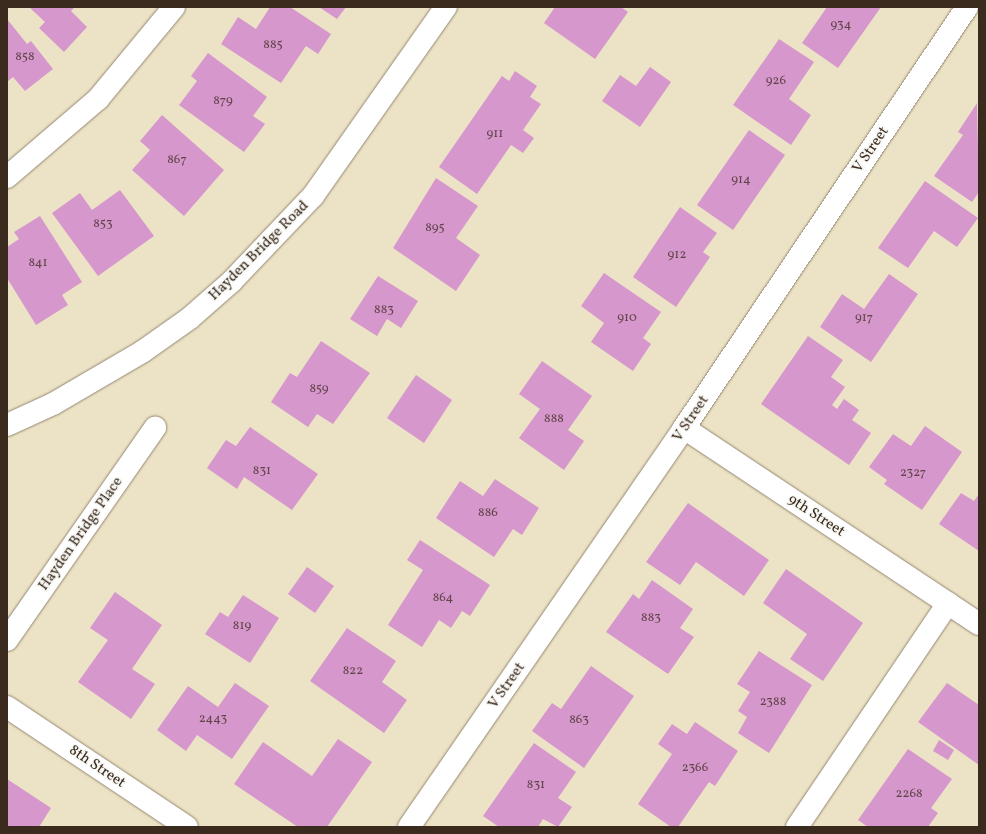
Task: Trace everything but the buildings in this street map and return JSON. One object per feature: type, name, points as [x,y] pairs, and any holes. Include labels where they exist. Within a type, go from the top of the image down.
[{"type":"street","points":[[7,177],[98,100],[174,7]]},
{"type":"street","name":"Hayden Bridge Road","points":[[7,424],[53,404],[142,352],[190,318],[232,282],[313,196],[446,7]]},
{"type":"street","name":"V Street","points":[[409,827],[684,428],[967,7]]},
{"type":"street","name":"Hayden Bridge Place","points":[[7,640],[155,428]]},
{"type":"street","name":"9th Street","points":[[684,428],[979,624]]},
{"type":"street","points":[[797,827],[948,603]]},
{"type":"street","name":"8th Street","points":[[7,708],[187,827]]}]
